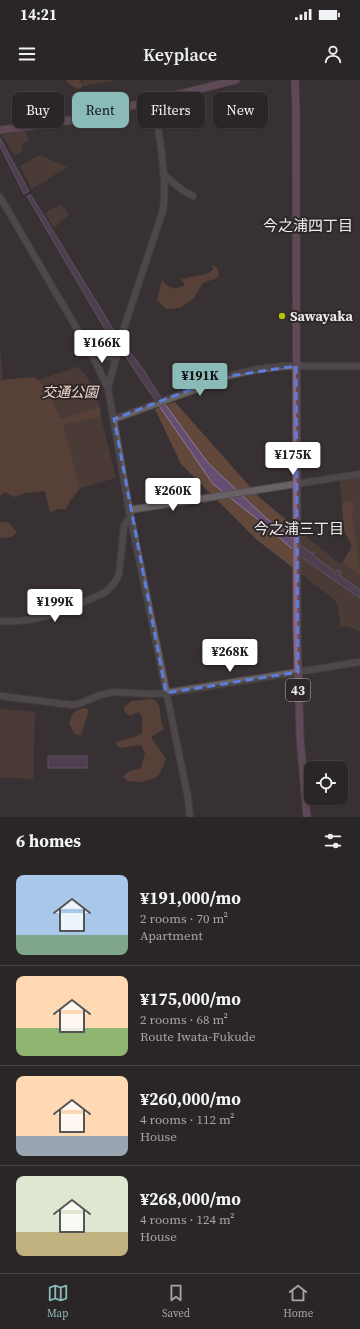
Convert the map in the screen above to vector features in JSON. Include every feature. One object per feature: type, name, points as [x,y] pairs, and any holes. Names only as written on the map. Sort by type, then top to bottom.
[{"type":"main road","points":[[184,92],[236,80]]},
{"type":"main road","name":"43","points":[[295,80],[298,672],[300,738],[306,817]]},
{"type":"main road","points":[[0,130],[78,119],[137,103]]},
{"type":"street","points":[[108,388],[118,348],[163,210],[165,197],[157,128]]},
{"type":"street","points":[[163,174],[182,190],[192,196]]},
{"type":"street","points":[[0,197],[91,353],[108,388],[119,458],[188,798],[190,817]]},
{"type":"street","points":[[91,353],[116,358]]},
{"type":"street","points":[[114,419],[230,376],[258,369],[285,366],[360,366]]},
{"type":"street","points":[[129,510],[214,498],[360,474]]},
{"type":"street","points":[[0,621],[20,621],[49,616],[98,596],[111,588],[116,582],[119,574],[124,526],[127,521],[131,519]]},
{"type":"street","points":[[0,696],[72,705],[82,703],[100,695],[114,692],[144,694],[166,693],[360,662]]},
{"type":"highlighted area","points":[[296,366],[298,672],[166,693],[114,419],[223,377]]},
{"type":"green space","points":[[82,80],[112,80],[112,81],[83,86]]},
{"type":"green space","points":[[24,131],[29,140],[21,144],[23,151],[14,155],[2,135]]},
{"type":"green space","points":[[40,155],[67,167],[32,189],[20,166]]},
{"type":"green space","points":[[61,204],[69,215],[54,228],[45,213]]},
{"type":"green space","points":[[0,348],[3,379],[0,380]]},
{"type":"green space","name":"交通公園","points":[[79,367],[91,383],[100,407],[59,418],[38,380]]},
{"type":"green space","points":[[175,402],[260,498],[341,565],[352,546],[344,530],[340,481],[360,477],[360,631],[348,626],[340,628],[339,614],[335,600],[257,540],[181,464],[155,409]]},
{"type":"green space","points":[[101,417],[116,478],[80,488],[63,425]]},
{"type":"green space","points":[[0,709],[35,712],[33,779],[0,777]]},
{"type":"shaded area","points":[[66,80],[80,80],[83,86],[78,89]]},
{"type":"shaded area","points":[[0,138],[29,191],[24,194],[0,146]]},
{"type":"shaded area","points":[[31,195],[118,337],[116,343],[113,343],[27,196]]},
{"type":"shaded area","points":[[212,265],[217,268],[219,274],[217,278],[203,283],[194,298],[180,308],[166,309],[157,300],[162,280],[167,286],[176,289],[185,285],[181,279],[207,274],[213,270]]},
{"type":"shaded area","points":[[126,347],[208,463],[266,518],[311,553],[315,553],[313,555],[335,572],[338,570],[341,572],[339,575],[360,590],[360,598],[305,560],[266,526],[213,484],[124,354]]},
{"type":"shaded area","points":[[34,377],[43,385],[60,418],[100,407],[101,417],[63,425],[80,488],[66,509],[58,509],[50,513],[45,491],[25,493],[14,497],[5,492],[0,495],[0,380]]},
{"type":"shaded area","points":[[346,501],[351,501],[354,503],[352,517],[360,575],[343,562],[352,546],[344,530],[342,507]]},
{"type":"shaded area","points":[[0,522],[8,522],[17,532],[11,537],[0,538]]},
{"type":"shaded area","points":[[153,699],[159,705],[161,722],[164,729],[151,737],[166,759],[159,775],[152,779],[140,782],[128,781],[123,777],[128,772],[141,768],[145,753],[141,745],[121,748],[117,746],[116,742],[142,733],[142,717],[139,712],[130,716],[124,711],[125,706],[132,701]]},
{"type":"shaded area","points":[[85,708],[89,710],[81,735],[75,734],[69,723],[74,712]]},
{"type":"shaded area","points":[[48,756],[87,756],[87,768],[48,768]]},
{"type":"waterway","points":[[121,345],[126,352]]},
{"type":"place","name":"Sawayaka","points":[[282,316]]},
{"type":"district","name":"今之浦四丁目","points":[[308,226]]},
{"type":"district","name":"今之浦三丁目","points":[[299,529]]}]
